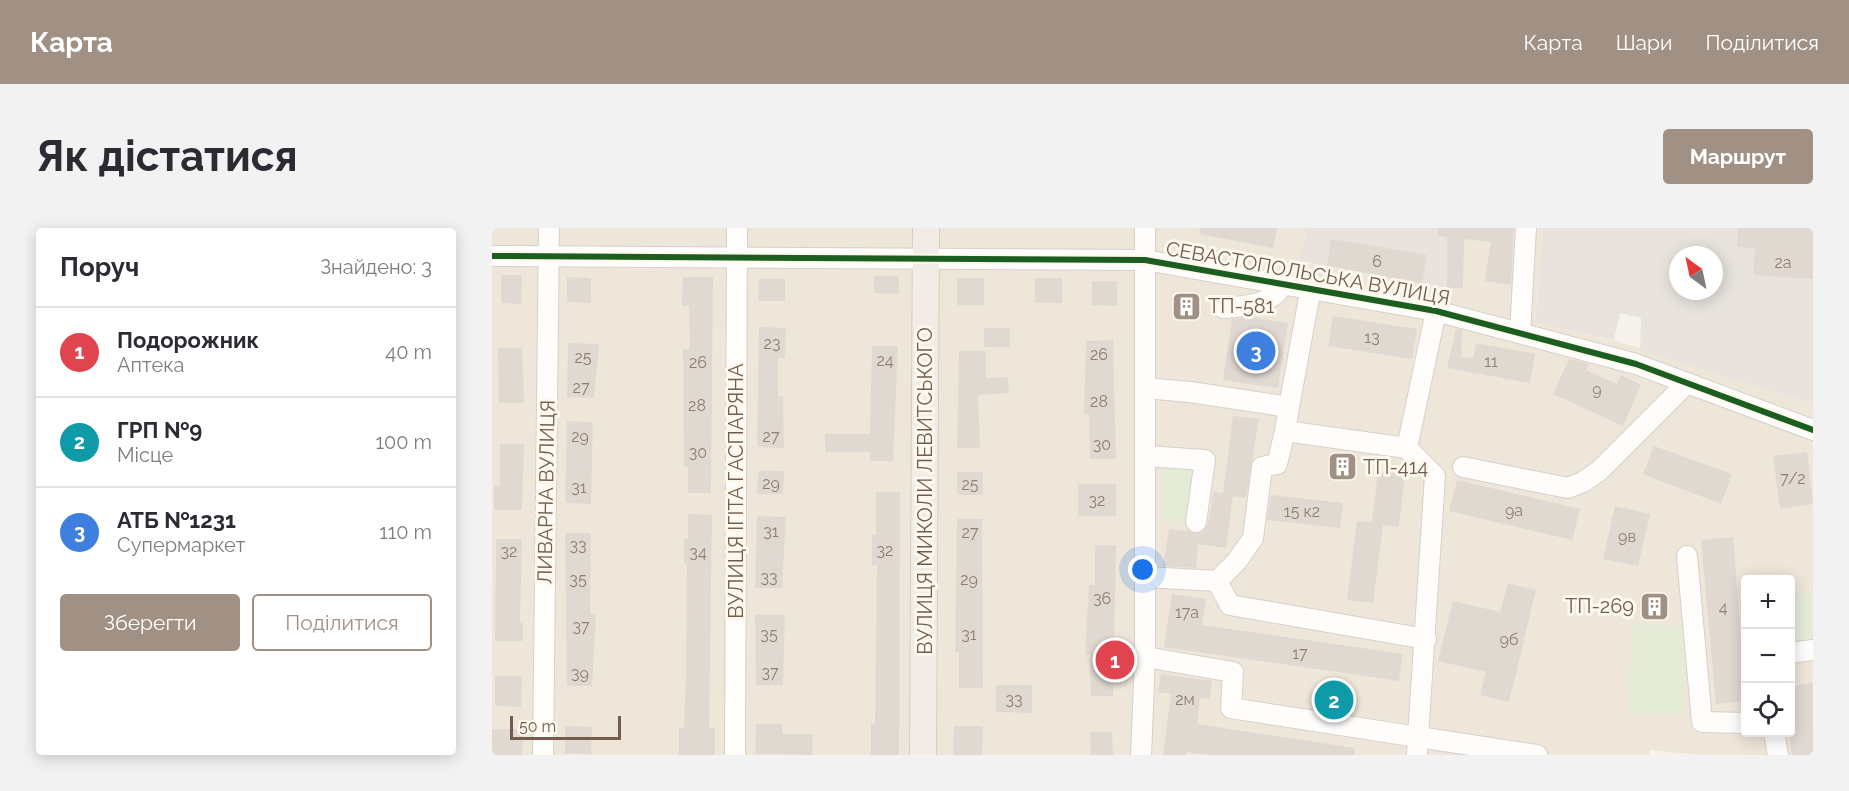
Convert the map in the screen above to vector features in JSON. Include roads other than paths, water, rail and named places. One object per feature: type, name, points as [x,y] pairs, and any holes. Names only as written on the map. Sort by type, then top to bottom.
[{"type":"main road","name":"ВУЛИЦЯ МИКОЛИ ЛЕВИТСЬКОГО","points":[[924,755],[926,228]]},
{"type":"street","name":"ЛИВАРНА ВУЛИЦЯ","points":[[543,755],[549,228]]},
{"type":"street","name":"ВУЛИЦЯ ІГІТА ГАСПАРЯНА","points":[[735,755],[737,228]]},
{"type":"street","points":[[1141,755],[1146,577],[1145,228]]},
{"type":"street","points":[[1520,333],[1526,228]]},
{"type":"street","name":"СЕВАСТОПОЛЬСЬКА ВУЛИЦЯ","points":[[492,256],[1145,260],[1311,287],[1436,311],[1636,364],[1813,430]]},
{"type":"street","points":[[1224,308],[1254,305],[1277,295],[1284,283]]},
{"type":"street","points":[[1146,577],[1217,581],[1237,561],[1253,538],[1262,467],[1277,464],[1311,287]]},
{"type":"street","points":[[1407,448],[1436,311]]},
{"type":"street","points":[[1463,467],[1568,488],[1583,482],[1599,471],[1687,383]]},
{"type":"street","points":[[1145,388],[1191,386],[1289,407]]},
{"type":"street","points":[[1285,431],[1407,448],[1435,476],[1418,746]]},
{"type":"street","points":[[1145,456],[1205,460],[1196,522]]},
{"type":"street","points":[[1687,556],[1702,722],[1741,723]]},
{"type":"street","points":[[1217,581],[1230,605],[1426,639]]},
{"type":"street","points":[[1795,652],[1813,650]]},
{"type":"street","points":[[1145,657],[1233,672],[1231,708],[1418,746],[1537,755]]},
{"type":"street","points":[[1775,737],[1778,755]]},
{"type":"place","name":"ТП-581","points":[[1187,306]]},
{"type":"place","name":"АТБ №1231","points":[[1256,351]]},
{"type":"place","name":"ТП-414","points":[[1342,467]]},
{"type":"place","name":"ТП-269","points":[[1655,606]]},
{"type":"place","name":"Подорожник","points":[[1115,660]]},
{"type":"place","name":"ГРП №9","points":[[1334,700]]}]
